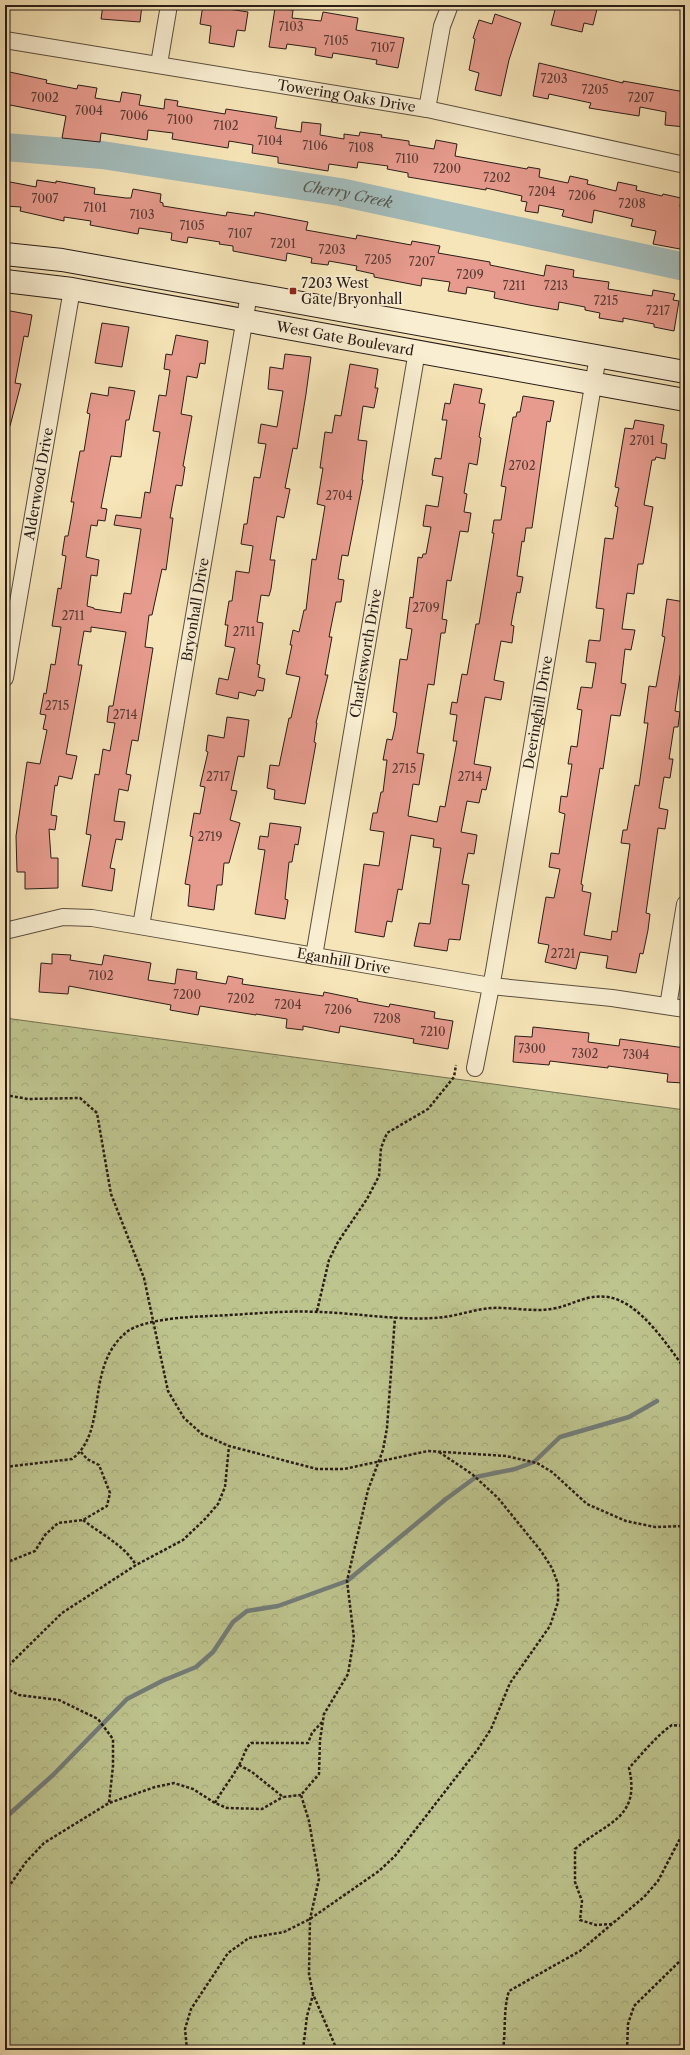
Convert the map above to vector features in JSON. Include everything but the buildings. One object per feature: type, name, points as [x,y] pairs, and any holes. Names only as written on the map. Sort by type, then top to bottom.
[{"type":"main road","name":"West Gate Boulevard","points":[[5,254],[62,260],[685,372]]},
{"type":"main road","name":"West Gate Boulevard","points":[[5,281],[72,289],[685,400]]},
{"type":"street","points":[[159,64],[169,5]]},
{"type":"street","points":[[427,109],[442,26],[450,5]]},
{"type":"street","name":"Towering Oaks Drive","points":[[5,40],[427,109],[685,165]]},
{"type":"street","name":"Alderwood Drive","points":[[5,678],[72,289]]},
{"type":"street","name":"Bryonhall Drive","points":[[141,926],[249,294]]},
{"type":"street","name":"Charlesworth Drive","points":[[314,956],[417,351]]},
{"type":"street","name":"Deeringhill Drive","points":[[475,1068],[491,986],[598,356]]},
{"type":"street","points":[[668,1006],[685,904]]},
{"type":"street","name":"Eganhill Drive","points":[[5,931],[47,920],[77,916],[491,986],[612,998],[685,1009]]},
{"type":"path","points":[[317,1312],[329,1260],[338,1242],[367,1199],[379,1176],[381,1148],[387,1133],[428,1109],[454,1077],[456,1065]]},
{"type":"path","points":[[5,1096],[28,1099],[80,1098],[97,1113],[111,1194],[144,1278],[168,1391],[184,1418],[202,1434],[229,1446],[317,1469],[344,1468],[428,1451],[506,1456],[537,1463],[552,1472],[587,1504],[626,1521],[655,1527],[685,1526]]},
{"type":"path","points":[[5,1467],[72,1459],[81,1452],[89,1437],[102,1368],[108,1353],[129,1331],[153,1322],[179,1318],[317,1312],[395,1317],[443,1317],[490,1308],[551,1309],[583,1298],[609,1297],[636,1310],[655,1328],[685,1369]]},
{"type":"path","points":[[5,1892],[26,1862],[44,1843],[109,1803],[155,1787],[174,1783],[193,1789],[215,1803],[228,1808],[262,1809],[283,1797],[301,1795],[319,1774],[320,1740],[324,1714],[348,1674],[354,1638],[347,1580],[368,1490],[383,1450],[387,1428],[395,1317]]},
{"type":"path","points":[[5,1669],[62,1613],[136,1565],[183,1540],[205,1519],[218,1504],[225,1487],[229,1446]]},
{"type":"path","points":[[5,1563],[35,1552],[45,1535],[58,1524],[83,1520],[107,1506],[110,1493],[99,1465],[87,1459],[81,1452]]},
{"type":"path","points":[[187,2050],[185,2029],[191,2009],[228,1953],[249,1938],[284,1932],[310,1919],[379,1871],[396,1856],[487,1736],[510,1683],[550,1626],[558,1602],[558,1584],[552,1568],[541,1551],[498,1498],[472,1474],[438,1452]]},
{"type":"path","points":[[83,1520],[114,1540],[130,1556],[136,1565]]},
{"type":"path","points":[[5,1688],[19,1695],[59,1700],[98,1719],[113,1739],[114,1766],[109,1803]]},
{"type":"path","points":[[215,1803],[239,1766],[245,1749],[251,1743],[308,1743],[312,1733],[323,1722]]},
{"type":"path","points":[[612,1924],[596,1924],[580,1920],[582,1901],[575,1882],[575,1849],[620,1816],[632,1798],[633,1783],[629,1768],[664,1730],[672,1725],[685,1726]]},
{"type":"path","points":[[239,1766],[252,1772],[283,1797]]},
{"type":"path","points":[[301,1795],[309,1821],[319,1880],[310,1919],[309,1974],[313,1994],[338,2050]]},
{"type":"path","points":[[503,2050],[506,2031],[504,2005],[509,1990],[580,1951],[644,1897],[658,1881],[685,1829]]},
{"type":"path","points":[[627,2050],[628,2024],[634,2006],[685,1956]]},
{"type":"path","points":[[303,2050],[307,2016],[313,1994]]},
{"type":"green space","points":[[5,1018],[685,1110],[685,2050],[5,2050]]},
{"type":"waterway","name":"Cherry Creek","points":[[5,147],[102,155],[340,192],[685,267]]},
{"type":"waterway","points":[[5,1818],[53,1775],[127,1699],[162,1681],[196,1667],[213,1652],[233,1622],[247,1611],[278,1606],[347,1581],[446,1499],[476,1477],[515,1469],[534,1462],[560,1437],[629,1417],[657,1401]]},
{"type":"place","name":"7203 West Gate/Bryonhall","points":[[293,291]]}]
